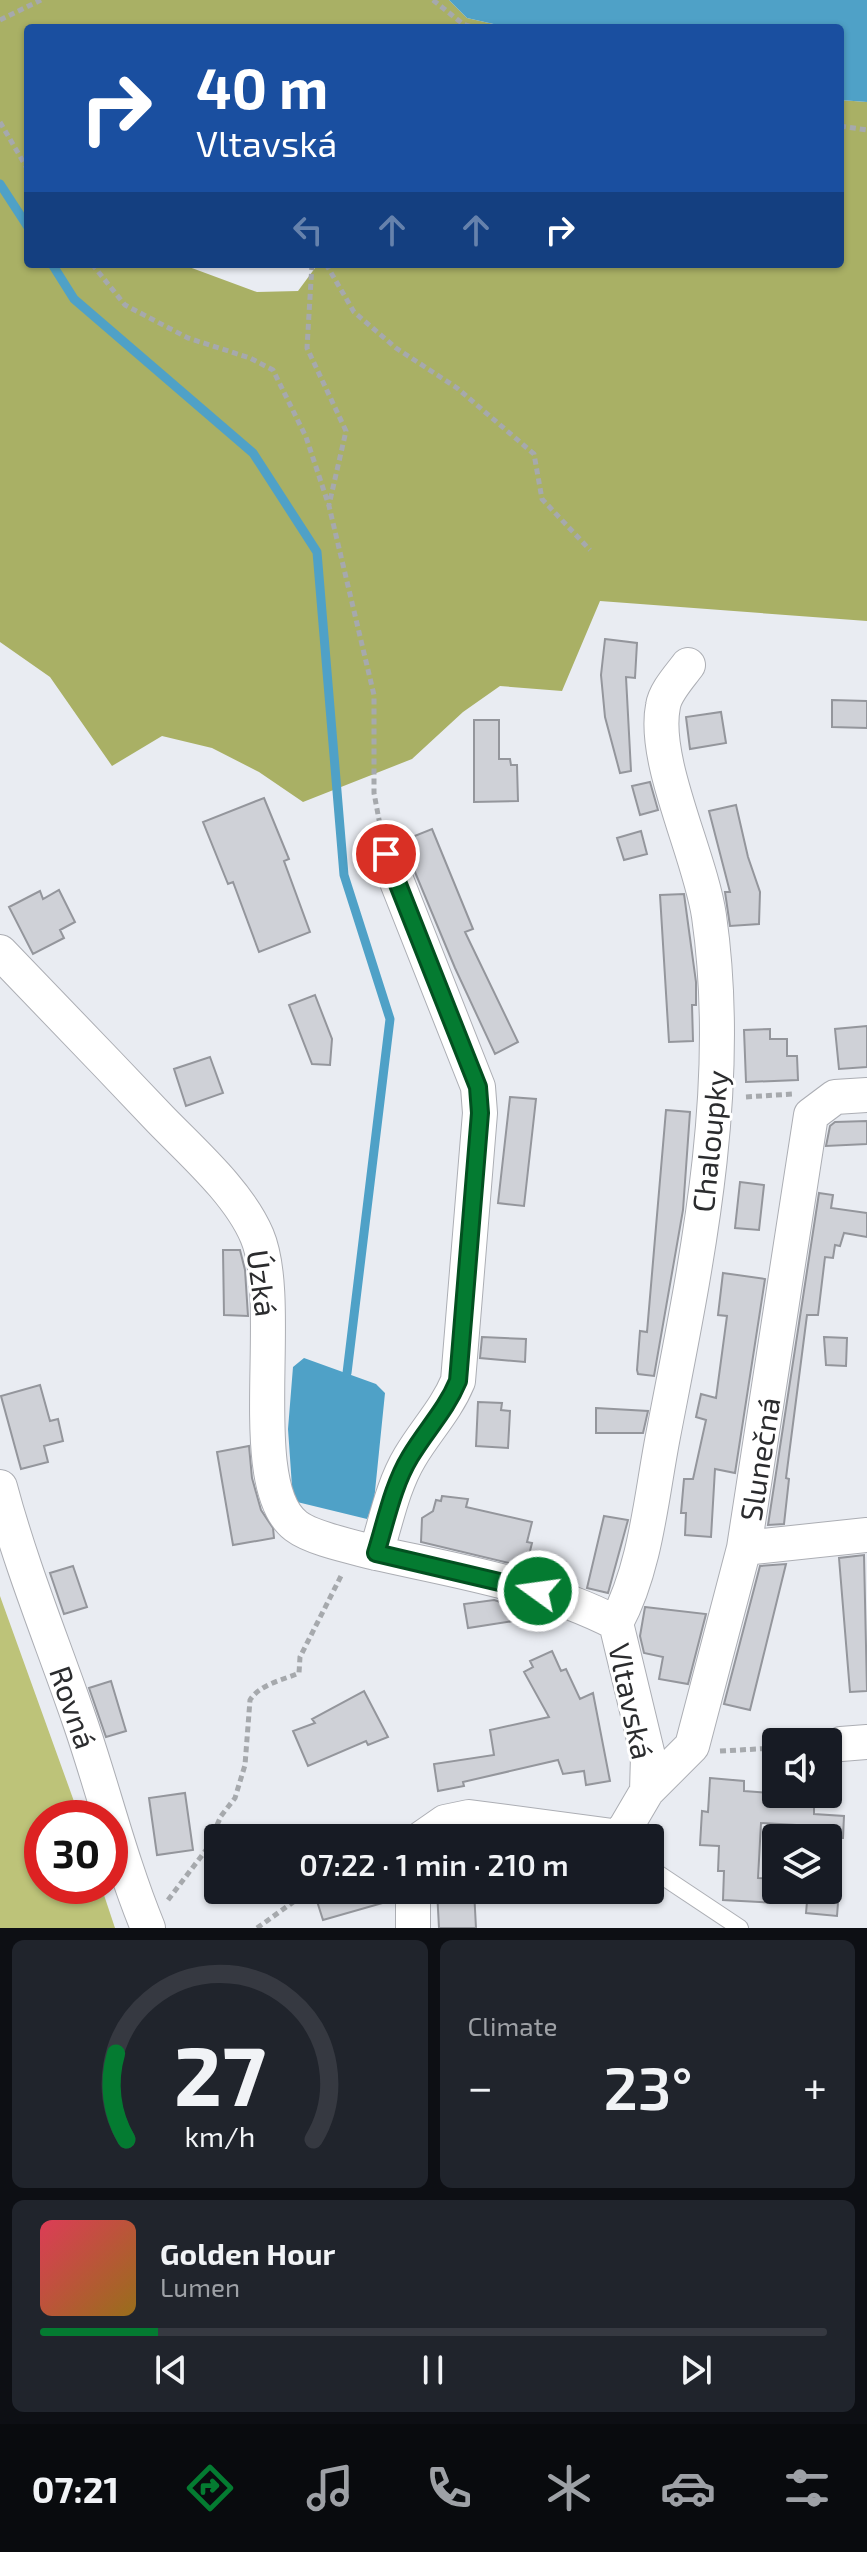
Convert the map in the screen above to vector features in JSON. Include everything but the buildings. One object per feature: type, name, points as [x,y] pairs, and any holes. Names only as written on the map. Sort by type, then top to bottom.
[{"type":"street","name":"Chaloupky","points":[[616,1623],[638,1566],[692,1286],[716,1108],[718,977],[706,892],[660,742],[663,702],[688,665]]},
{"type":"street","points":[[366,1550],[410,1457],[448,1404],[458,1381],[480,1113],[472,1067],[386,854]]},
{"type":"street","name":"Úzká","points":[[0,952],[225,1187],[257,1235],[267,1281],[270,1315],[267,1397],[269,1451],[275,1493],[283,1513],[297,1527],[366,1550]]},
{"type":"street","name":"Slunečná","points":[[692,1746],[744,1548],[782,1315],[806,1131],[811,1115],[840,1100]]},
{"type":"street","name":"Rovná","points":[[0,1487],[27,1576],[80,1721],[135,1897],[148,1927]]},
{"type":"street","points":[[744,1548],[867,1535]]},
{"type":"street","name":"Vltavská","points":[[366,1550],[538,1591],[581,1605],[616,1623],[648,1756],[647,1791],[628,1824]]},
{"type":"street","points":[[647,1791],[692,1746]]},
{"type":"street","name":"Vltavská","points":[[442,1824],[469,1817],[531,1824]]},
{"type":"street","points":[[413,1904],[413,1928]]},
{"type":"lane","points":[[664,1877],[740,1928]]},
{"type":"path","points":[[0,20],[41,0]]},
{"type":"path","points":[[433,0],[463,24]]},
{"type":"path","points":[[0,122],[24,163]]},
{"type":"path","points":[[844,127],[867,130]]},
{"type":"path","points":[[95,268],[125,305],[188,338],[250,358],[273,370],[306,437],[329,506],[374,695],[374,793],[386,854]]},
{"type":"path","points":[[312,268],[307,348],[346,431],[329,506]]},
{"type":"path","points":[[328,268],[354,312],[396,348],[457,388],[534,454],[542,499],[590,550]]},
{"type":"path","points":[[716,1108],[733,1111],[743,1097],[816,1092],[840,1100]]},
{"type":"path","points":[[148,1927],[206,1850],[221,1816],[235,1798],[245,1765],[253,1694],[299,1673],[300,1657],[366,1550]]},
{"type":"path","points":[[692,1746],[711,1751],[762,1749]]},
{"type":"path","points":[[257,1928],[290,1904]]},
{"type":"green space","points":[[0,0],[449,0],[467,18],[493,24],[24,24],[24,268],[192,268],[257,292],[298,291],[315,268],[844,268],[844,100],[867,102],[867,621],[600,601],[562,691],[500,686],[463,712],[412,759],[303,802],[259,772],[212,748],[162,736],[112,766],[50,677],[0,642]]},
{"type":"green space","points":[[0,1596],[74,1800],[24,1800],[24,1904],[107,1904],[115,1928],[0,1928]]},
{"type":"water","points":[[449,0],[867,0],[867,102],[844,100],[844,24],[493,24],[467,18]]},
{"type":"water","points":[[304,1358],[376,1384],[385,1393],[374,1501],[367,1519],[293,1501],[288,1429],[293,1367]]},
{"type":"waterway","points":[[0,184],[24,221]]},
{"type":"waterway","points":[[55,268],[74,299],[253,453],[317,552],[344,875],[390,1019],[347,1373]]},
{"type":"route","points":[[386,854],[472,1067],[478,1087],[480,1113],[458,1381],[448,1404],[410,1457],[396,1487],[376,1553],[538,1591]]}]
